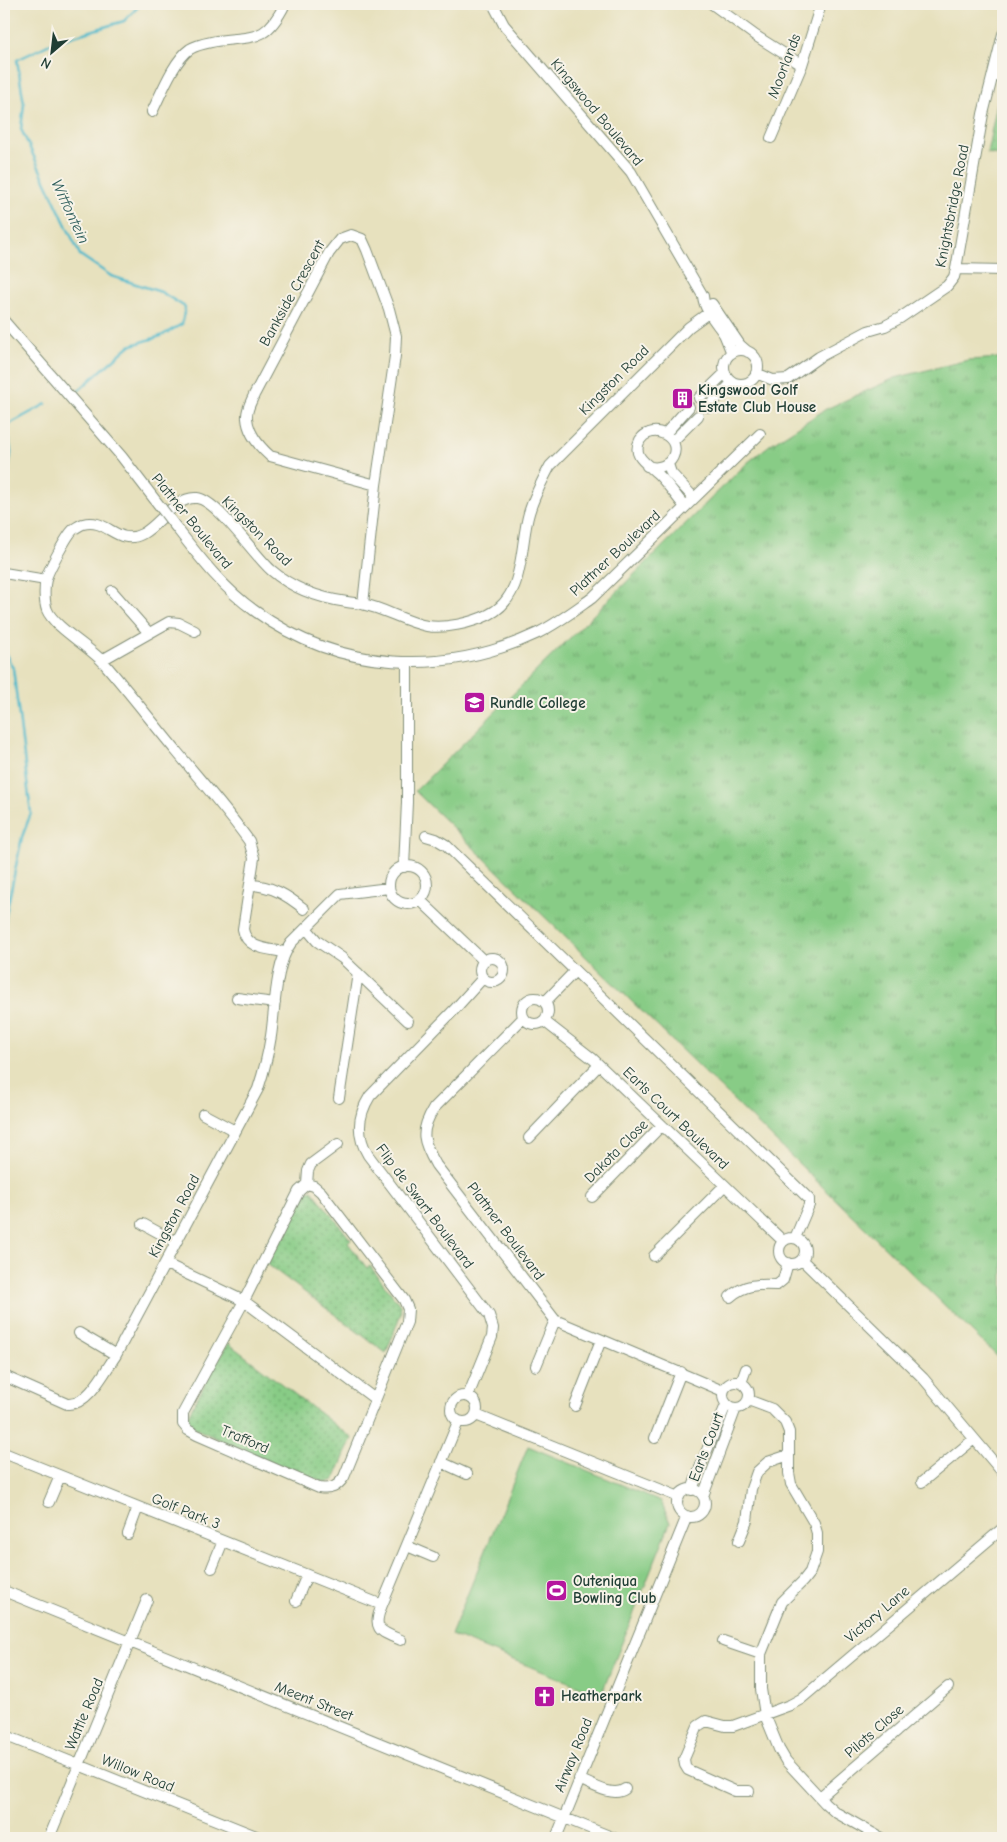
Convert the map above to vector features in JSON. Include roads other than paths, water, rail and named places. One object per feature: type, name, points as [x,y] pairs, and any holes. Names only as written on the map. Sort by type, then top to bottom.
[{"type":"street","points":[[152,112],[181,57],[191,48],[202,43],[258,36],[269,30],[285,4]]},
{"type":"street","name":"Kingswood Boulevard","points":[[493,4],[504,25],[631,172],[703,296],[703,301],[749,353]]},
{"type":"street","name":"Moorlands","points":[[771,138],[802,65],[821,4]]},
{"type":"street","points":[[719,6],[802,65]]},
{"type":"street","name":"Knightsbridge Road","points":[[756,373],[773,380],[788,379],[819,357],[868,331],[885,326],[900,318],[947,286],[954,277],[983,114],[1003,34]]},
{"type":"street","name":"Bankside Crescent","points":[[363,604],[376,485],[395,356],[396,336],[389,309],[368,250],[362,240],[351,234],[340,239],[329,253],[254,395],[248,409],[247,418],[251,431],[262,449],[270,456],[376,485]]},
{"type":"street","points":[[956,269],[1003,270]]},
{"type":"street","name":"Kingswood Boulevard","points":[[712,311],[732,353]]},
{"type":"street","name":"Kingston Road","points":[[4,1376],[67,1404],[73,1404],[80,1402],[87,1396],[116,1355],[258,1089],[267,1062],[274,1003],[284,952],[254,945],[248,942],[244,936],[243,929],[254,858],[249,841],[102,660],[53,619],[50,614],[45,601],[46,580],[67,537],[74,529],[85,524],[98,523],[121,537],[130,538],[140,535],[154,526],[183,501],[196,498],[202,499],[219,512],[269,568],[290,585],[312,595],[363,604],[427,626],[450,626],[487,616],[497,610],[508,597],[519,572],[528,514],[539,486],[550,466],[680,335],[712,311]]},
{"type":"street","name":"Plattner Boulevard","points":[[4,321],[122,457],[201,560],[223,584],[253,610],[273,623],[309,642],[360,658],[407,662],[448,660],[485,653],[518,642],[559,621],[592,598],[760,434]]},
{"type":"street","points":[[743,351],[749,353],[756,361],[758,367],[756,373],[750,382],[744,384],[733,382],[725,373],[725,362],[732,353],[743,351]]},
{"type":"street","points":[[699,398],[725,373]]},
{"type":"street","points":[[708,407],[733,382]]},
{"type":"street","points":[[710,387],[719,396]]},
{"type":"street","points":[[647,466],[659,468],[668,464],[672,459],[674,453],[669,437],[680,416],[689,407]]},
{"type":"street","points":[[680,416],[688,425]]},
{"type":"street","points":[[669,437],[698,416]]},
{"type":"street","points":[[669,437],[658,432],[650,432],[642,437],[638,444],[638,452],[640,460],[657,473],[685,507]]},
{"type":"street","points":[[668,464],[671,473],[694,498]]},
{"type":"street","points":[[4,573],[46,580]]},
{"type":"street","points":[[112,591],[149,633]]},
{"type":"street","points":[[102,660],[169,622],[179,623],[195,631]]},
{"type":"street","points":[[404,867],[407,802],[407,662]]},
{"type":"street","points":[[426,836],[446,845],[809,1199],[809,1205],[795,1238]]},
{"type":"street","points":[[404,867],[416,869],[425,877],[426,889],[420,900],[416,903],[404,904],[394,898],[389,888],[391,877],[404,867]]},
{"type":"street","points":[[250,884],[274,889],[304,909]]},
{"type":"street","points":[[284,952],[340,894],[389,888]]},
{"type":"street","points":[[420,900],[484,961]]},
{"type":"street","points":[[306,928],[317,941],[342,958],[408,1021]]},
{"type":"street","points":[[491,958],[499,960],[504,971],[501,978],[494,982],[483,978],[480,971],[484,961],[491,958]]},
{"type":"street","points":[[545,1002],[575,971]]},
{"type":"street","points":[[339,1098],[358,974]]},
{"type":"street","name":"Flip de Swart Boulevard","points":[[468,1396],[492,1337],[492,1323],[489,1315],[368,1155],[361,1138],[360,1119],[364,1106],[370,1096],[483,978]]},
{"type":"street","points":[[237,998],[274,1003]]},
{"type":"street","points":[[529,998],[540,998],[545,1002],[548,1011],[544,1021],[530,1024],[523,1018],[521,1007],[529,998]]},
{"type":"street","name":"Plattner Boulevard","points":[[523,1018],[434,1108],[425,1122],[424,1141],[436,1165],[555,1320],[723,1391]]},
{"type":"street","name":"Earls Court Boulevard","points":[[544,1021],[599,1065],[783,1241]]},
{"type":"street","points":[[529,1138],[599,1065]]},
{"type":"street","points":[[203,1114],[235,1131]]},
{"type":"street","name":"Dakota Close","points":[[592,1197],[662,1125]]},
{"type":"street","points":[[307,1184],[308,1171],[311,1164],[338,1144]]},
{"type":"street","name":"Trafford","points":[[307,1184],[314,1186],[321,1192],[404,1300],[408,1309],[407,1322],[344,1477],[333,1488],[319,1488],[188,1430],[183,1424],[183,1413],[244,1301],[299,1191],[307,1184]]},
{"type":"street","points":[[654,1256],[724,1186]]},
{"type":"street","points":[[143,1224],[176,1242]]},
{"type":"street","points":[[795,1238],[804,1245],[805,1252],[802,1260],[788,1263],[781,1258],[779,1249],[783,1241],[795,1238]]},
{"type":"street","points":[[802,1260],[923,1378],[1003,1473]]},
{"type":"street","points":[[730,1297],[736,1292],[753,1285],[777,1285],[783,1280],[788,1263]]},
{"type":"street","points":[[166,1264],[244,1301],[375,1399]]},
{"type":"street","points":[[536,1366],[555,1320]]},
{"type":"street","points":[[79,1332],[116,1355]]},
{"type":"street","points":[[575,1406],[601,1340]]},
{"type":"street","points":[[741,1383],[746,1369]]},
{"type":"street","points":[[655,1438],[681,1372]]},
{"type":"street","points":[[730,1383],[741,1383],[748,1391],[748,1400],[743,1406],[736,1408],[726,1405],[723,1399],[723,1391],[730,1383]]},
{"type":"street","points":[[468,1396],[476,1405],[476,1415],[468,1422],[458,1422],[452,1414],[451,1406],[457,1398],[468,1396]]},
{"type":"street","points":[[748,1400],[772,1409],[785,1422],[789,1432],[789,1473],[791,1484],[814,1523],[817,1533],[817,1552],[810,1572],[782,1602],[761,1654],[761,1689],[765,1715],[786,1761],[835,1812],[881,1838]]},
{"type":"street","name":"Earls Court","points":[[692,1490],[726,1405]]},
{"type":"street","name":"Earls Court","points":[[703,1496],[736,1408]]},
{"type":"street","points":[[476,1415],[679,1496]]},
{"type":"street","points":[[401,1640],[382,1633],[378,1627],[378,1617],[458,1422]]},
{"type":"street","points":[[922,1482],[974,1440]]},
{"type":"street","name":"Golf Park 3","points":[[4,1452],[382,1605]]},
{"type":"street","points":[[739,1541],[747,1521],[751,1489],[757,1472],[768,1462],[789,1455]]},
{"type":"street","points":[[440,1462],[467,1474]]},
{"type":"street","points":[[49,1502],[60,1476]]},
{"type":"street","points":[[685,1491],[699,1492],[703,1496],[704,1509],[700,1514],[693,1517],[687,1516],[679,1510],[679,1496],[685,1491]]},
{"type":"street","name":"Golf Park 3","points":[[128,1534],[138,1507]]},
{"type":"street","name":"Airway Road","points":[[556,1838],[687,1516]]},
{"type":"street","name":"Victory Lane","points":[[749,1791],[735,1791],[693,1774],[688,1770],[684,1759],[698,1726],[702,1723],[712,1722],[733,1726],[765,1715],[801,1699],[1003,1528]]},
{"type":"street","name":"Golf Park 3","points":[[212,1568],[223,1541]]},
{"type":"street","points":[[407,1546],[433,1557]]},
{"type":"street","points":[[296,1602],[307,1575]]},
{"type":"street","name":"Meent Street","points":[[4,1591],[614,1838]]},
{"type":"street","name":"Wattle Road","points":[[49,1838],[147,1600]]},
{"type":"street","points":[[723,1641],[761,1654]]},
{"type":"street","name":"Pilots Close","points":[[820,1797],[948,1687]]},
{"type":"street","name":"Willow Road","points":[[4,1735],[261,1838]]},
{"type":"street","points":[[579,1779],[610,1791],[619,1792],[625,1789]]},
{"type":"waterway","name":"Witfontein","points":[[79,390],[129,346],[161,336],[182,324],[185,307],[161,292],[111,276],[80,255],[21,129],[24,104],[17,60],[54,42],[124,21],[141,4]]},
{"type":"waterway","name":"Witfontein","points":[[4,427],[46,404]]},
{"type":"waterway","points":[[4,499],[11,453],[7,425]]},
{"type":"waterway","points":[[4,651],[13,668],[31,813],[22,837],[6,914],[4,935]]},
{"type":"place","name":"Kingswood Golf Estate Club House","points":[[682,399]]},
{"type":"place","name":"Rundle College","points":[[474,703]]},
{"type":"place","name":"Outeniqua Bowling Club","points":[[557,1590]]},
{"type":"place","name":"Heatherpark","points":[[545,1696]]}]
